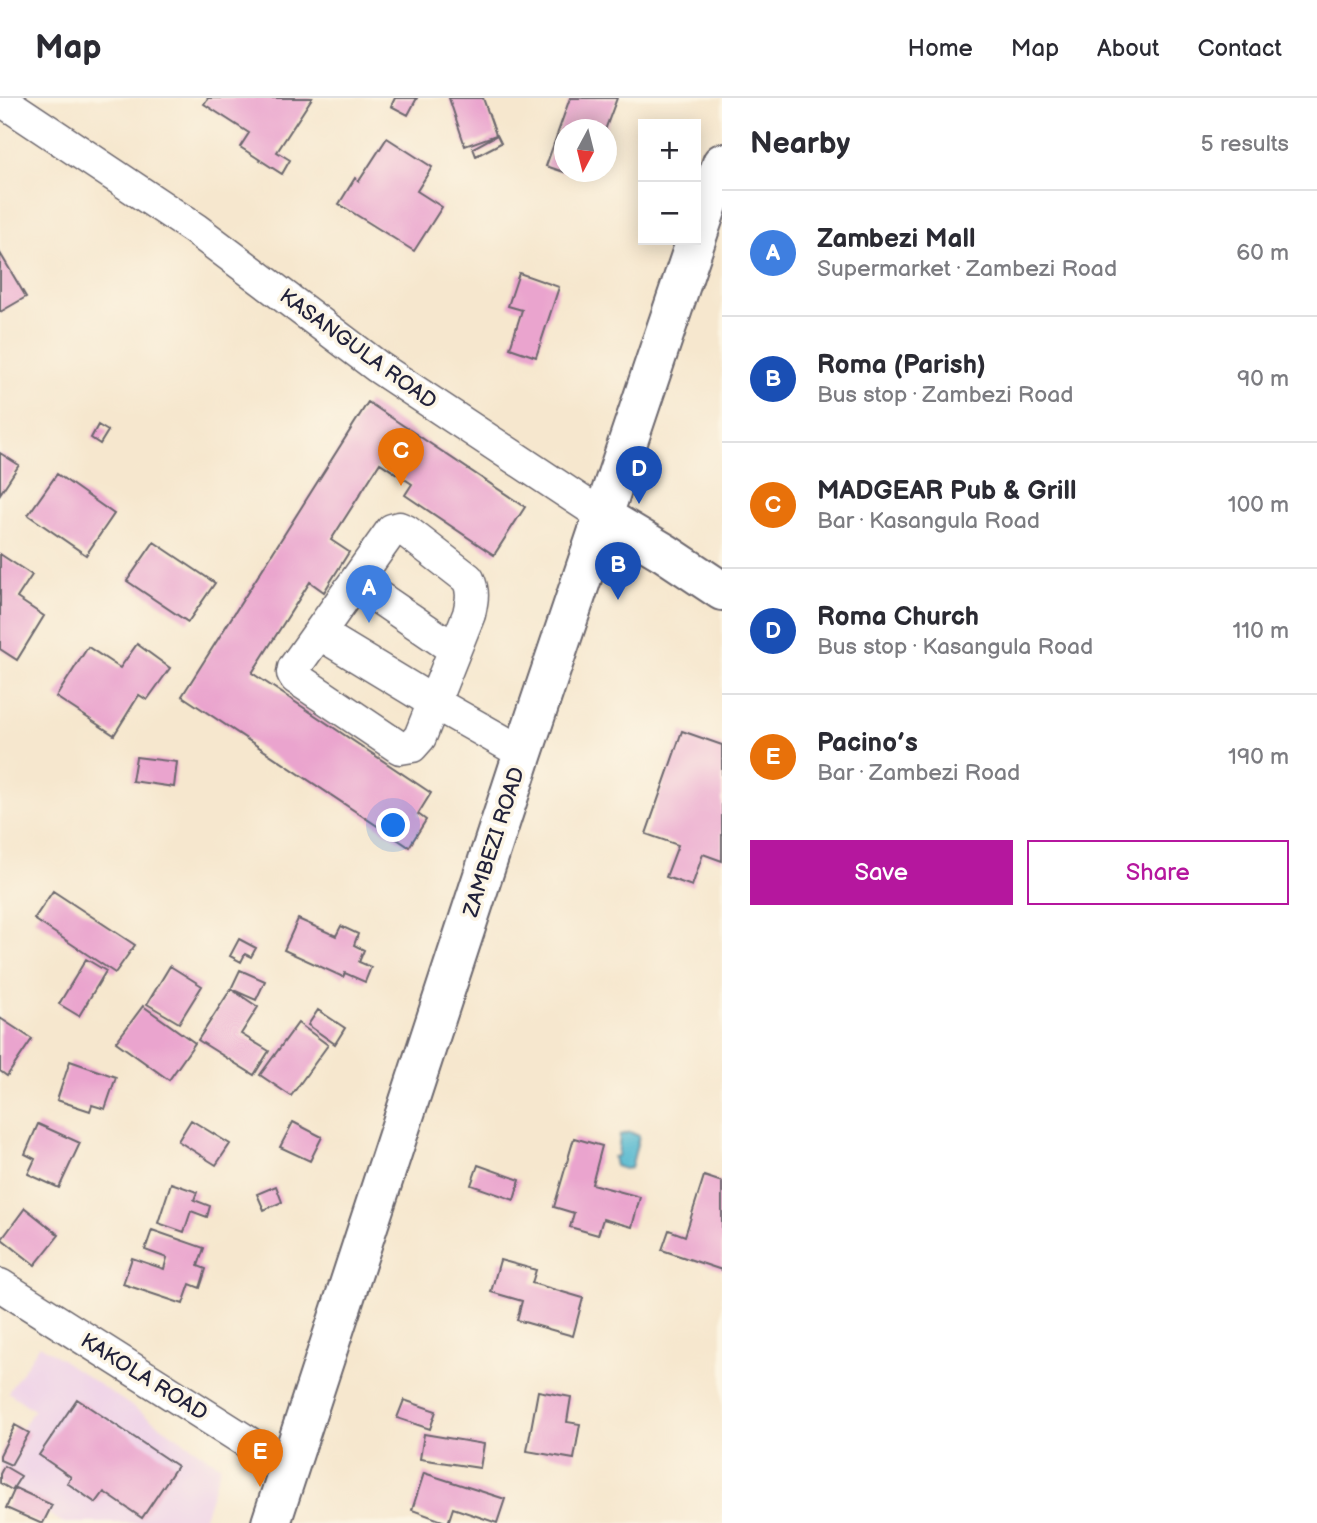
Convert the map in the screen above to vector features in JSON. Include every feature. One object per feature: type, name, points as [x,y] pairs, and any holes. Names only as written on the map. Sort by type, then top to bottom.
[{"type":"main road","name":"ZAMBEZI ROAD","points":[[271,1523],[523,753],[722,163]]},
{"type":"main road","name":"KASANGULA ROAD","points":[[603,516],[722,591]]},
{"type":"street","name":"KASANGULA ROAD","points":[[0,99],[195,229],[378,366],[603,516]]},
{"type":"street","points":[[399,528],[406,531],[468,579],[472,587],[469,614],[419,737],[412,746],[400,748],[296,678],[294,668],[319,633],[392,530],[399,528]]},
{"type":"street","points":[[355,582],[454,649]]},
{"type":"street","points":[[319,633],[523,753]]},
{"type":"street","name":"KAKOLA ROAD","points":[[0,1285],[290,1469]]},
{"type":"shaded area","points":[[40,1345],[221,1466],[202,1523],[63,1523],[0,1484],[0,1461],[34,1410],[8,1392]]},
{"type":"water","points":[[630,1132],[639,1136],[631,1168],[624,1169],[615,1166],[613,1157],[618,1156],[620,1135]]},
{"type":"building","points":[[208,98],[312,98],[277,152],[290,160],[282,174],[240,147],[249,133],[204,104]]},
{"type":"building","points":[[395,98],[417,98],[408,115],[391,106]]},
{"type":"building","points":[[449,98],[483,98],[496,135],[465,146]]},
{"type":"building","points":[[570,98],[617,98],[609,119],[563,119]]},
{"type":"building","points":[[497,135],[501,143],[476,156],[473,148]]},
{"type":"building","points":[[387,138],[432,167],[417,191],[442,207],[414,251],[339,204],[355,178],[359,181]]},
{"type":"building","points":[[554,143],[554,169],[546,166]]},
{"type":"building","points":[[0,253],[26,297],[0,312]]},
{"type":"building","points":[[519,273],[559,287],[536,357],[510,348],[522,310],[508,306]]},
{"type":"building","points":[[368,402],[525,507],[494,555],[405,495],[412,484],[380,463],[331,540],[349,552],[324,592],[310,582],[252,673],[431,793],[418,814],[426,820],[409,847],[182,696]]},
{"type":"building","points":[[98,425],[108,431],[100,444],[91,438]]},
{"type":"building","points":[[0,453],[19,465],[0,494]]},
{"type":"building","points":[[57,474],[114,514],[86,555],[28,515]]},
{"type":"building","points":[[154,542],[215,583],[188,622],[127,581]]},
{"type":"building","points":[[0,554],[32,575],[17,598],[44,616],[17,660],[0,649]]},
{"type":"building","points":[[137,644],[170,668],[147,700],[139,695],[114,735],[56,697],[88,647],[120,668]]},
{"type":"building","points":[[682,731],[722,745],[722,861],[703,854],[692,886],[666,877],[678,845],[646,834]]},
{"type":"building","points":[[136,757],[177,762],[174,787],[132,781]]},
{"type":"building","points":[[53,891],[135,945],[115,973],[34,919]]},
{"type":"building","points":[[298,919],[336,936],[341,926],[358,934],[354,945],[364,950],[359,962],[371,967],[365,982],[345,973],[343,977],[284,950]]},
{"type":"building","points":[[239,939],[256,948],[251,957],[245,954],[241,962],[230,956]]},
{"type":"building","points":[[86,959],[106,971],[79,1016],[59,1004]]},
{"type":"building","points":[[170,966],[202,986],[179,1023],[147,1004]]},
{"type":"building","points":[[240,970],[265,981],[256,1000],[231,989]]},
{"type":"building","points":[[231,989],[258,1007],[241,1034],[269,1051],[254,1075],[198,1040]]},
{"type":"building","points":[[143,1006],[195,1043],[169,1080],[116,1042]]},
{"type":"building","points":[[318,1010],[345,1028],[335,1044],[308,1025]]},
{"type":"building","points":[[0,1018],[32,1039],[7,1076],[0,1071]]},
{"type":"building","points":[[298,1023],[328,1045],[291,1096],[260,1075]]},
{"type":"building","points":[[70,1061],[116,1077],[105,1109],[92,1105],[90,1111],[57,1100]]},
{"type":"building","points":[[191,1120],[230,1144],[216,1165],[178,1141]]},
{"type":"building","points":[[293,1122],[322,1137],[310,1161],[280,1147]]},
{"type":"building","points":[[38,1124],[80,1143],[59,1188],[28,1174],[35,1159],[25,1154]]},
{"type":"building","points":[[574,1138],[602,1146],[592,1184],[640,1197],[632,1227],[603,1219],[598,1235],[570,1227],[574,1213],[554,1207]]},
{"type":"building","points":[[478,1165],[520,1180],[514,1200],[471,1185]]},
{"type":"building","points":[[704,1176],[722,1182],[722,1270],[662,1250],[669,1230],[685,1236]]},
{"type":"building","points":[[171,1183],[197,1192],[194,1200],[210,1206],[207,1217],[191,1211],[184,1232],[158,1223]]},
{"type":"building","points":[[276,1186],[282,1202],[264,1210],[257,1194]]},
{"type":"building","points":[[25,1208],[59,1235],[35,1265],[2,1239]]},
{"type":"building","points":[[152,1230],[204,1248],[198,1266],[206,1269],[200,1288],[190,1284],[183,1304],[123,1284],[132,1258],[164,1269],[167,1258],[145,1250]]},
{"type":"building","points":[[500,1260],[536,1270],[532,1283],[583,1298],[573,1336],[517,1320],[522,1301],[491,1292]]},
{"type":"building","points":[[538,1391],[571,1397],[567,1422],[580,1424],[574,1459],[527,1451]]},
{"type":"building","points":[[77,1399],[177,1466],[142,1518],[104,1492],[96,1503],[67,1483],[71,1477],[39,1455]]},
{"type":"building","points":[[404,1400],[436,1411],[430,1429],[397,1418]]},
{"type":"building","points":[[15,1425],[29,1433],[11,1465],[0,1460],[0,1455]]},
{"type":"building","points":[[424,1434],[484,1444],[480,1468],[420,1459]]},
{"type":"building","points":[[4,1466],[21,1476],[12,1490],[0,1483]]},
{"type":"building","points":[[424,1473],[505,1499],[497,1523],[453,1508],[448,1523],[412,1510]]},
{"type":"building","points":[[15,1488],[52,1505],[43,1523],[6,1508]]},
{"type":"place","name":"MADGEAR Pub & Grill","points":[[401,486]]},
{"type":"place","name":"Roma Church","points":[[639,504]]},
{"type":"place","name":"Roma (Parish)","points":[[618,600]]},
{"type":"place","name":"Zambezi Mall","points":[[369,623]]},
{"type":"place","name":"Pacino’s","points":[[260,1487]]}]
